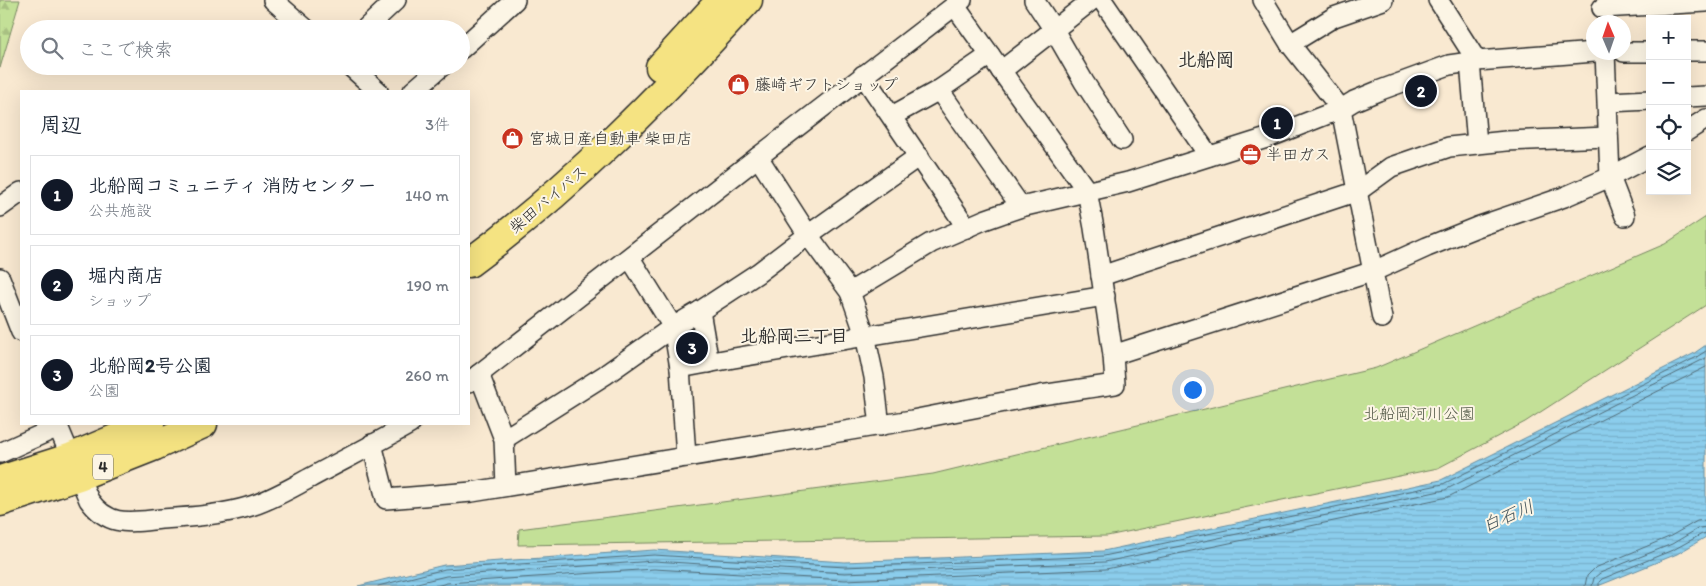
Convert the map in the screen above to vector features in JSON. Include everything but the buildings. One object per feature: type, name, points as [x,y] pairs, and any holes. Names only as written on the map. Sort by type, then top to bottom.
[{"type":"highway","name":"柴田バイパス","points":[[470,240],[519,202],[581,147],[669,58],[721,0]]},
{"type":"highway","name":"柴田バイパス","points":[[470,262],[589,164],[702,51],[748,0]]},
{"type":"highway","name":"4","points":[[0,502],[75,467],[148,425]]},
{"type":"highway","name":"4","points":[[0,480],[75,467],[155,446],[201,425]]},
{"type":"street","points":[[273,0],[296,20]]},
{"type":"street","points":[[470,40],[515,0]]},
{"type":"street","points":[[1034,0],[1122,140]]},
{"type":"street","points":[[1001,71],[1092,0]]},
{"type":"street","points":[[1102,0],[1209,156]]},
{"type":"street","points":[[1263,0],[1290,44],[1342,109],[1382,318]]},
{"type":"street","points":[[1290,44],[1334,17],[1383,0]]},
{"type":"street","points":[[1438,0],[1473,62],[1477,144]]},
{"type":"street","points":[[373,20],[390,2]]},
{"type":"street","points":[[1602,10],[1680,2],[1706,2]]},
{"type":"street","points":[[378,435],[386,499],[472,492],[880,426],[1041,395],[1115,384],[1105,296],[1087,191],[990,55],[959,3],[863,75],[474,378],[504,439],[506,486]]},
{"type":"street","points":[[1691,52],[1706,51]]},
{"type":"street","points":[[1631,52],[1646,52]]},
{"type":"street","points":[[850,292],[932,243],[1021,207],[1128,182],[1270,137],[1342,109],[1362,98],[1448,65],[1586,53]]},
{"type":"street","points":[[892,116],[939,90],[990,55]]},
{"type":"street","points":[[1605,60],[1610,177],[1626,216]]},
{"type":"street","points":[[360,75],[377,90]]},
{"type":"street","points":[[413,90],[431,75]]},
{"type":"street","points":[[863,75],[967,228]]},
{"type":"street","points":[[939,90],[1021,207]]},
{"type":"street","points":[[1691,97],[1706,96]]},
{"type":"street","points":[[1608,102],[1646,100]]},
{"type":"street","points":[[1691,128],[1706,119]]},
{"type":"street","points":[[1101,276],[1358,191],[1391,167],[1449,147],[1506,141],[1608,137]]},
{"type":"street","points":[[504,439],[758,273],[919,156]]},
{"type":"street","points":[[758,157],[808,235],[850,292],[866,335],[874,377],[880,426]]},
{"type":"street","points":[[1113,356],[1374,271],[1435,244],[1564,197],[1610,177],[1646,158]]},
{"type":"street","points":[[0,206],[20,193]]},
{"type":"street","points":[[630,258],[673,327],[680,368],[686,457]]},
{"type":"street","points":[[0,278],[20,329]]},
{"type":"street","points":[[680,368],[1105,296]]},
{"type":"street","points":[[700,311],[709,363]]},
{"type":"street","points":[[0,453],[57,425],[89,500],[101,514],[115,520],[136,521],[184,518],[253,506],[284,491],[378,435],[407,425]]},
{"type":"green space","points":[[0,0],[20,0],[0,68]]},
{"type":"green space","name":"北船岡河川公園","points":[[1706,217],[1706,305],[1525,422],[1438,468],[1107,536],[518,545],[519,529],[933,474],[1376,368],[1665,244]]},
{"type":"green space","points":[[698,326],[706,360],[685,364],[679,337]]},
{"type":"water","name":"白石川","points":[[1706,345],[1706,537],[1677,554],[1598,586],[358,586],[444,565],[654,550],[845,562],[1103,551],[1441,480],[1693,354]]},
{"type":"place","name":"藤崎ギフトショップ","points":[[739,84]]},
{"type":"place","name":"堀内商店","points":[[1421,91]]},
{"type":"place","name":"北船岡コミュニティ 消防センター","points":[[1277,123]]},
{"type":"place","name":"宮城日産自動車 柴田店","points":[[513,138]]},
{"type":"place","name":"半田ガス","points":[[1250,154]]},
{"type":"place","name":"北船岡2号公園","points":[[692,348]]},
{"type":"district","name":"北船岡","points":[[1206,59]]},
{"type":"district","name":"北船岡三丁目","points":[[794,336]]}]
